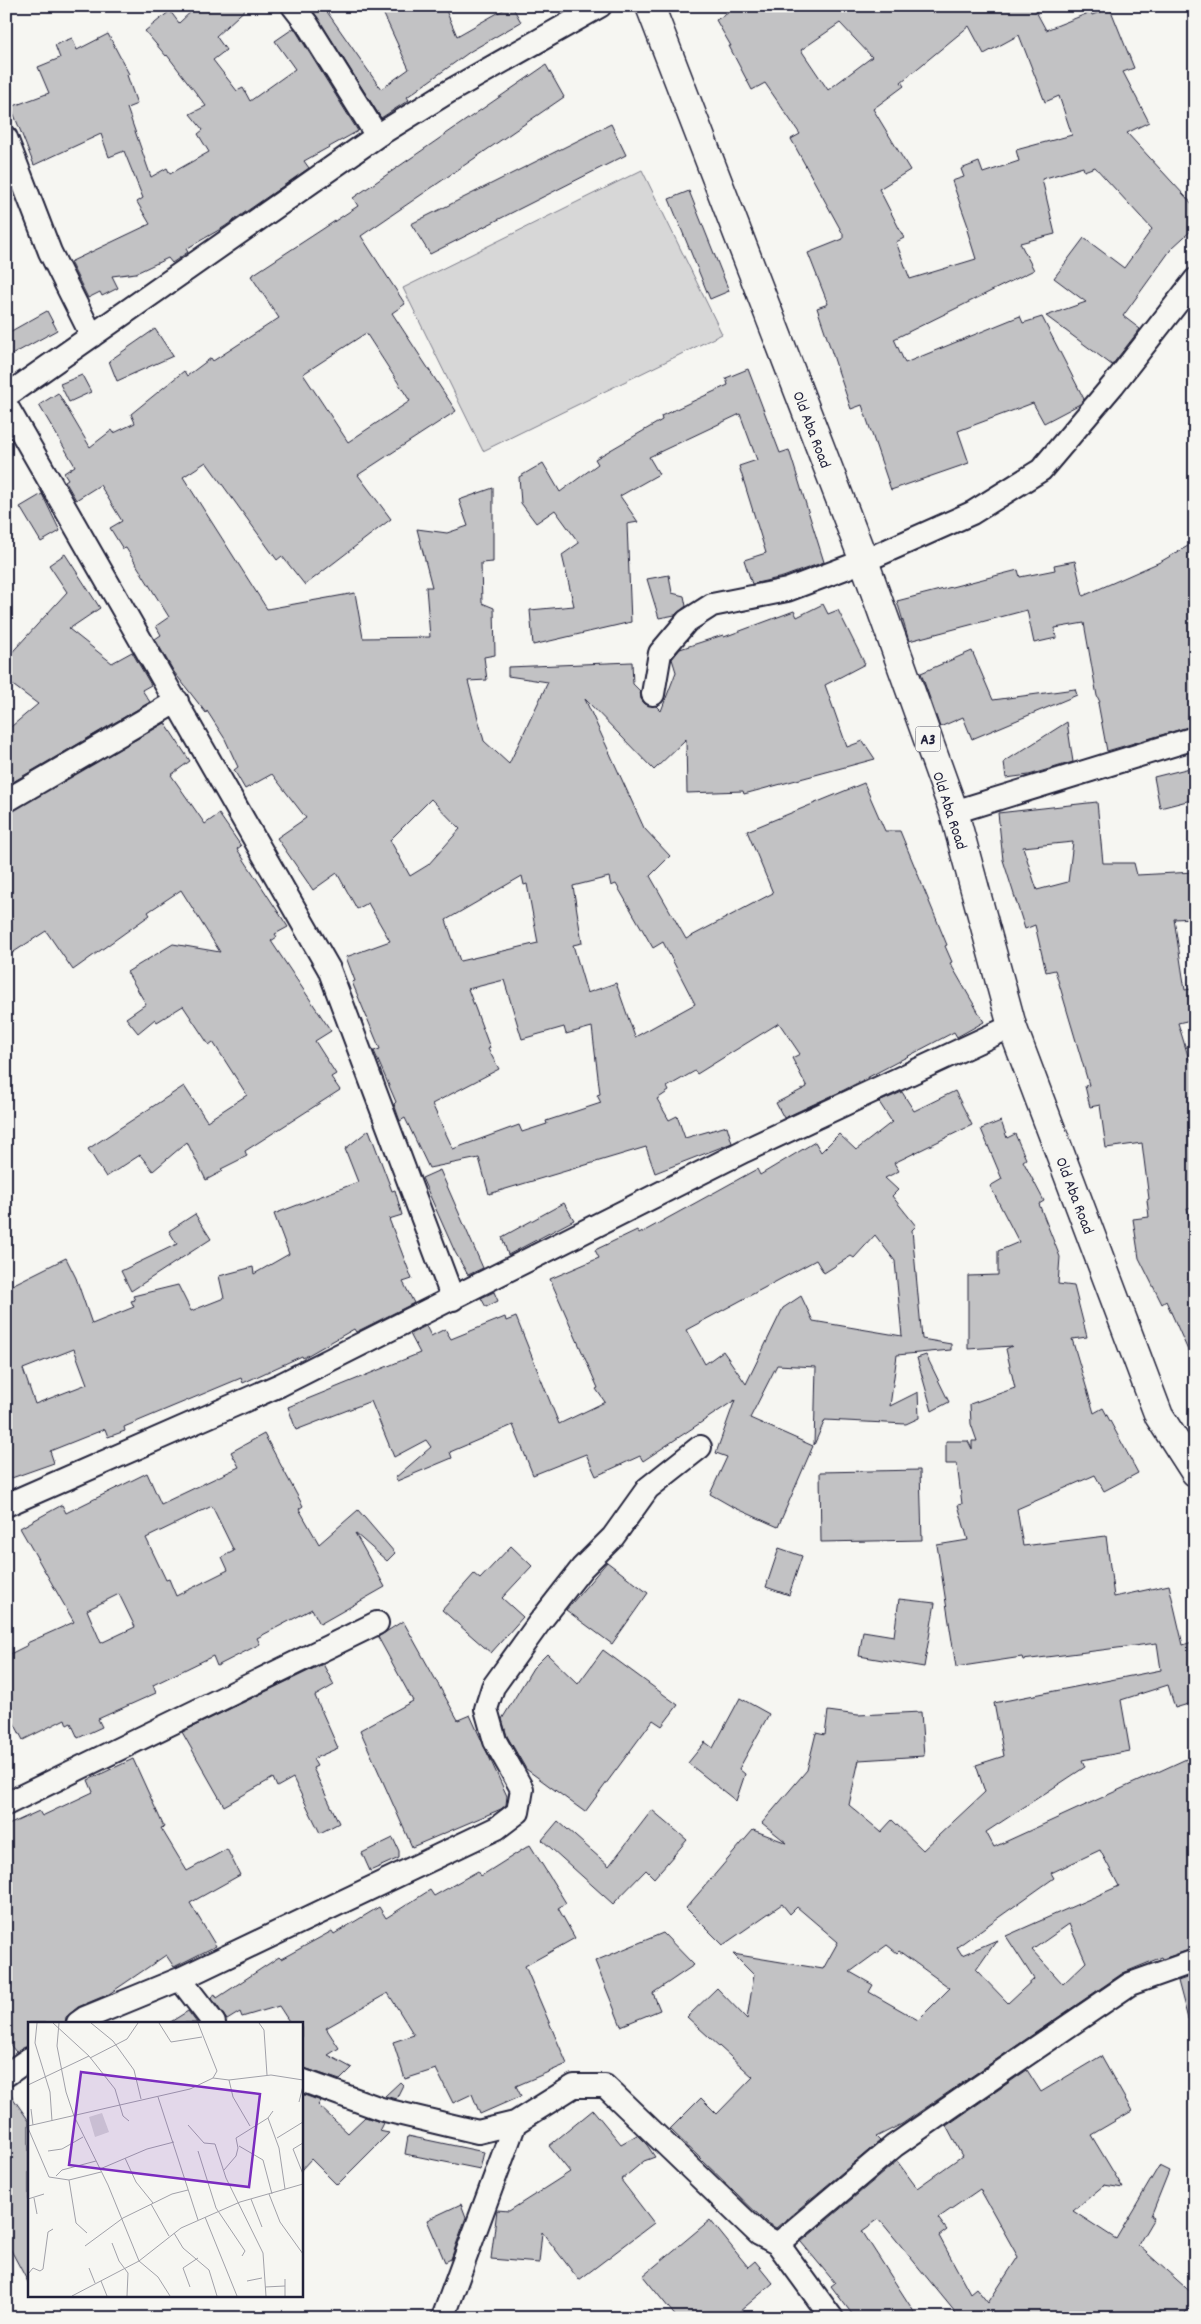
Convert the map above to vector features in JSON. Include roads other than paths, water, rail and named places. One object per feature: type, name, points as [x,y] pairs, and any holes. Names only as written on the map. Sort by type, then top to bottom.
[{"type":"main road","name":"Old Aba Road","points":[[650,6],[864,561],[954,812],[1012,1026],[1159,1416],[1195,1472]]},
{"type":"street","points":[[293,6],[307,24],[377,136]]},
{"type":"street","points":[[6,396],[377,136],[448,92],[600,6]]},
{"type":"street","points":[[6,138],[50,252],[92,336]]},
{"type":"street","points":[[653,694],[660,653],[687,621],[712,605],[787,590],[864,561],[972,513],[1041,470],[1114,385],[1195,280]]},
{"type":"street","points":[[6,405],[329,969],[453,1299]]},
{"type":"street","points":[[6,801],[177,701]]},
{"type":"street","points":[[954,812],[1195,738]]},
{"type":"street","points":[[6,1505],[280,1385],[744,1151],[1012,1026]]},
{"type":"street","points":[[79,2022],[84,2018],[180,1979],[497,1828],[518,1812],[522,1790],[495,1741],[486,1708],[493,1688],[539,1623],[582,1568],[613,1538],[648,1488],[700,1447]]},
{"type":"street","points":[[6,1804],[377,1623]]},
{"type":"street","points":[[778,2244],[894,2146],[1130,1984],[1195,1961]]},
{"type":"street","points":[[180,1979],[213,2022]]},
{"type":"street","points":[[6,2075],[28,2060]]},
{"type":"street","points":[[302,2080],[381,2109],[478,2132],[515,2123],[574,2086],[605,2086],[759,2234],[778,2244],[832,2318]]},
{"type":"street","points":[[443,2318],[515,2123]]}]
